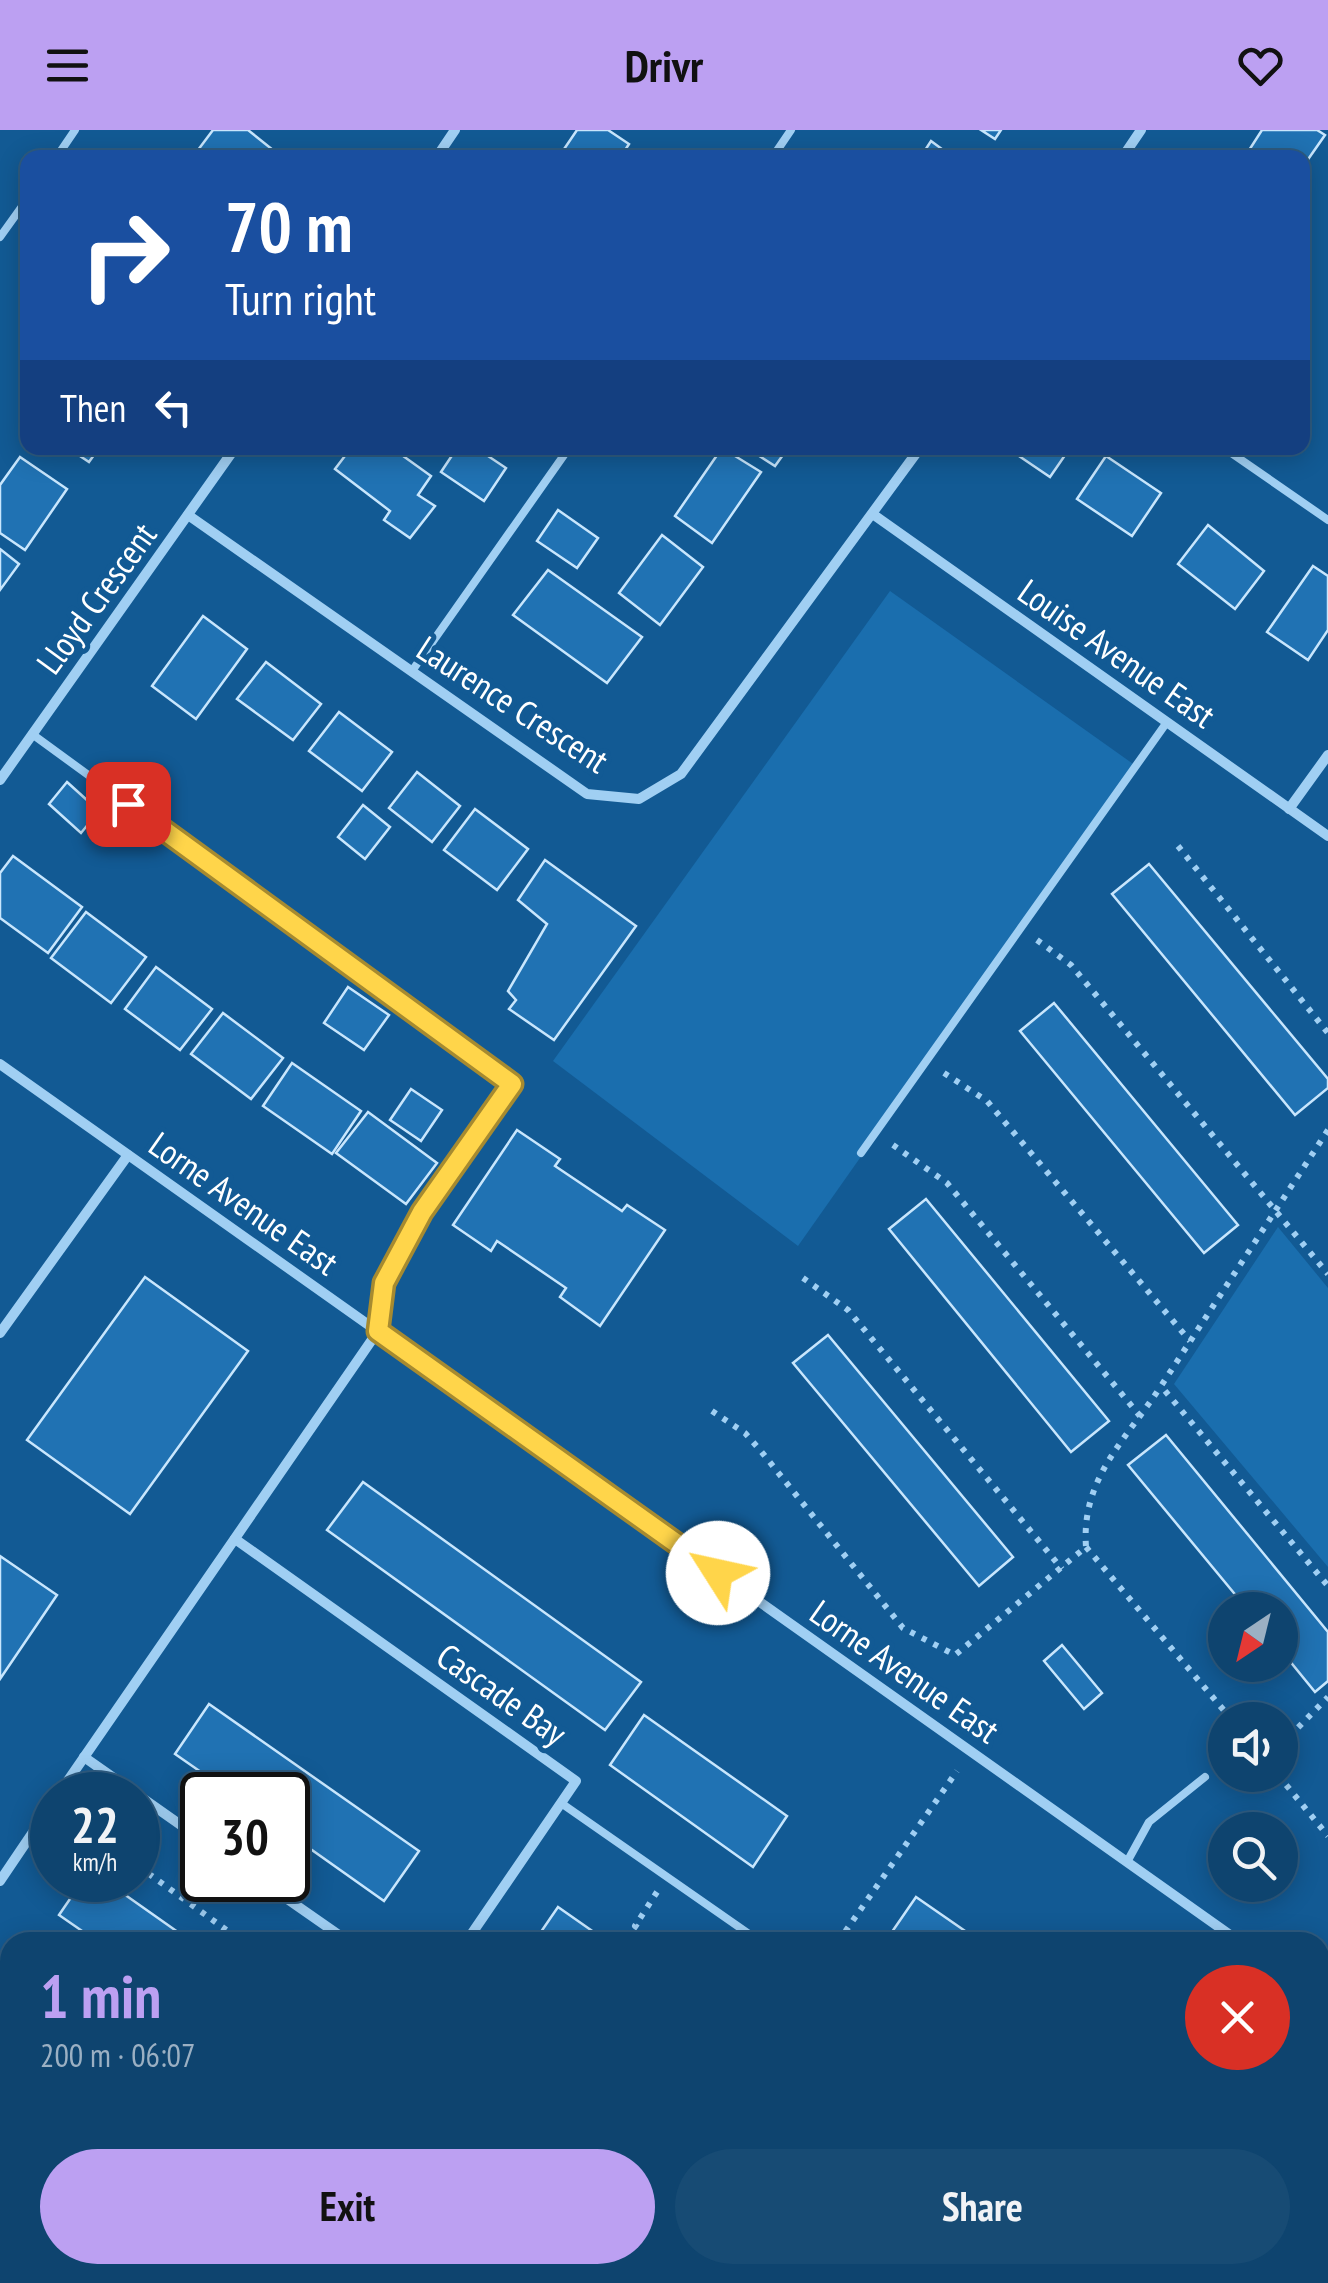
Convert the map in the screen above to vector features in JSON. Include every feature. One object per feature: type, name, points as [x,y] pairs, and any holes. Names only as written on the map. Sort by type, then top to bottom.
[{"type":"street","name":"Lloyd Crescent","points":[[0,780],[231,455]]},
{"type":"street","name":"Laurence Crescent","points":[[188,516],[588,794],[639,799],[681,774],[915,455]]},
{"type":"street","name":"Louise Avenue East","points":[[874,515],[1328,836]]},
{"type":"street","points":[[1290,808],[1328,755]]},
{"type":"street","name":"Lorne Avenue East","points":[[0,1064],[1226,1932]]},
{"type":"street","points":[[0,1333],[128,1155]]},
{"type":"street","points":[[74,1772],[378,1331]]},
{"type":"street","name":"Cascade Bay","points":[[235,1538],[576,1781],[473,1932]]},
{"type":"street","points":[[84,1757],[180,1825]]},
{"type":"street","points":[[0,1881],[30,1837]]},
{"type":"street","points":[[291,1902],[334,1932]]},
{"type":"lane","points":[[0,237],[20,209]]},
{"type":"lane","points":[[412,671],[564,455]]},
{"type":"lane","points":[[1234,455],[1328,520]]},
{"type":"lane","points":[[860,1153],[1167,722]]},
{"type":"lane","points":[[32,734],[512,1084],[422,1212],[384,1283],[378,1331]]},
{"type":"lane","points":[[1126,1862],[1148,1822],[1205,1777]]},
{"type":"lane","points":[[562,1803],[746,1932]]},
{"type":"path","points":[[1178,846],[1328,1033]]},
{"type":"path","points":[[1021,928],[1072,965],[1328,1274]]},
{"type":"path","points":[[926,1061],[987,1101],[1190,1341]]},
{"type":"path","points":[[1217,1702],[1086,1548],[1084,1520],[1101,1469],[1161,1386],[1328,1130]]},
{"type":"path","points":[[875,1133],[947,1183],[1140,1416]]},
{"type":"path","points":[[803,1278],[848,1310],[1062,1569]]},
{"type":"path","points":[[1161,1386],[1328,1586]]},
{"type":"path","points":[[712,1412],[744,1433],[760,1450],[904,1628],[955,1655],[1086,1548]]},
{"type":"path","points":[[1047,1581],[1054,1590]]},
{"type":"path","points":[[1298,1728],[1328,1697]]},
{"type":"path","points":[[845,1932],[971,1752]]},
{"type":"path","points":[[1292,1792],[1328,1836]]},
{"type":"path","points":[[644,1932],[635,1926],[667,1877]]},
{"type":"path","points":[[160,1882],[229,1932]]},
{"type":"shaded area","points":[[890,591],[1136,766],[798,1246],[553,1061]]},
{"type":"shaded area","points":[[1278,1227],[1328,1288],[1328,1567],[1174,1384]]},
{"type":"building","points":[[213,130],[248,130],[273,150],[198,150]]},
{"type":"building","points":[[577,130],[608,130],[629,144],[625,150],[563,150]]},
{"type":"building","points":[[981,130],[1001,130],[995,139]]},
{"type":"building","points":[[1262,130],[1317,130],[1325,135],[1310,157],[1310,150],[1249,150]]},
{"type":"building","points":[[931,141],[943,150],[925,150]]},
{"type":"building","points":[[346,455],[402,455],[431,476],[418,495],[435,506],[410,538],[384,520],[390,511],[335,469]]},
{"type":"building","points":[[452,455],[486,455],[506,468],[484,501],[441,472]]},
{"type":"building","points":[[717,455],[733,455],[761,472],[712,543],[675,516]]},
{"type":"building","points":[[758,455],[783,455],[775,466]]},
{"type":"building","points":[[1017,455],[1065,455],[1050,477]]},
{"type":"building","points":[[1106,456],[1161,493],[1132,536],[1077,499]]},
{"type":"building","points":[[20,457],[67,489],[25,550],[0,533],[0,485]]},
{"type":"building","points":[[558,510],[598,538],[577,568],[537,541]]},
{"type":"building","points":[[1208,525],[1264,571],[1235,609],[1178,564]]},
{"type":"building","points":[[662,535],[703,567],[660,625],[619,593]]},
{"type":"building","points":[[0,549],[19,564],[0,590]]},
{"type":"building","points":[[1313,566],[1328,576],[1328,630],[1308,660],[1267,632]]},
{"type":"building","points":[[548,570],[642,637],[607,683],[513,615]]},
{"type":"building","points":[[203,616],[247,649],[196,719],[152,686]]},
{"type":"building","points":[[266,662],[321,704],[293,740],[237,699]]},
{"type":"building","points":[[339,712],[392,752],[362,791],[309,751]]},
{"type":"building","points":[[417,772],[460,806],[432,842],[389,808]]},
{"type":"building","points":[[67,782],[99,811],[81,833],[49,804]]},
{"type":"building","points":[[363,805],[390,827],[365,859],[338,837]]},
{"type":"building","points":[[475,809],[528,849],[497,890],[444,850]]},
{"type":"building","points":[[13,856],[82,907],[48,953],[0,918],[0,873]]},
{"type":"building","points":[[545,860],[636,926],[554,1040],[509,1009],[516,1000],[508,991],[547,924],[518,900]]},
{"type":"building","points":[[1149,864],[1328,1079],[1328,1088],[1295,1115],[1112,894]]},
{"type":"building","points":[[86,912],[146,957],[111,1003],[51,958]]},
{"type":"building","points":[[156,967],[212,1009],[180,1050],[125,1009]]},
{"type":"building","points":[[348,987],[389,1015],[364,1050],[324,1023]]},
{"type":"building","points":[[1054,1003],[1238,1225],[1204,1253],[1020,1031]]},
{"type":"building","points":[[223,1013],[283,1058],[251,1099],[191,1054]]},
{"type":"building","points":[[292,1063],[361,1111],[332,1154],[263,1106]]},
{"type":"building","points":[[411,1089],[442,1110],[421,1141],[390,1120]]},
{"type":"building","points":[[368,1112],[437,1163],[406,1204],[336,1153]]},
{"type":"building","points":[[517,1130],[560,1159],[555,1166],[622,1211],[627,1205],[665,1230],[600,1326],[560,1297],[566,1288],[497,1241],[491,1251],[453,1225]]},
{"type":"building","points":[[926,1199],[1109,1421],[1071,1452],[889,1229]]},
{"type":"building","points":[[145,1277],[248,1351],[130,1514],[27,1440]]},
{"type":"building","points":[[828,1335],[1013,1557],[979,1586],[793,1363]]},
{"type":"building","points":[[1166,1435],[1295,1592],[1233,1592],[1128,1465]]},
{"type":"building","points":[[363,1482],[641,1682],[605,1730],[327,1530]]},
{"type":"building","points":[[0,1556],[57,1595],[0,1679]]},
{"type":"building","points":[[1298,1596],[1328,1632],[1328,1681],[1315,1692],[1298,1671]]},
{"type":"building","points":[[1062,1645],[1102,1693],[1084,1709],[1044,1661]]},
{"type":"building","points":[[209,1704],[306,1772],[201,1772],[175,1754]]},
{"type":"building","points":[[644,1715],[787,1816],[753,1867],[610,1765]]},
{"type":"building","points":[[310,1775],[419,1851],[384,1901],[310,1849]]},
{"type":"building","points":[[916,1897],[967,1932],[892,1932]]},
{"type":"building","points":[[68,1902],[135,1902],[178,1932],[84,1932],[59,1915]]},
{"type":"building","points":[[558,1907],[594,1932],[541,1932]]},
{"type":"route","points":[[128,804],[512,1084],[422,1212],[384,1283],[378,1331],[718,1573]]}]
